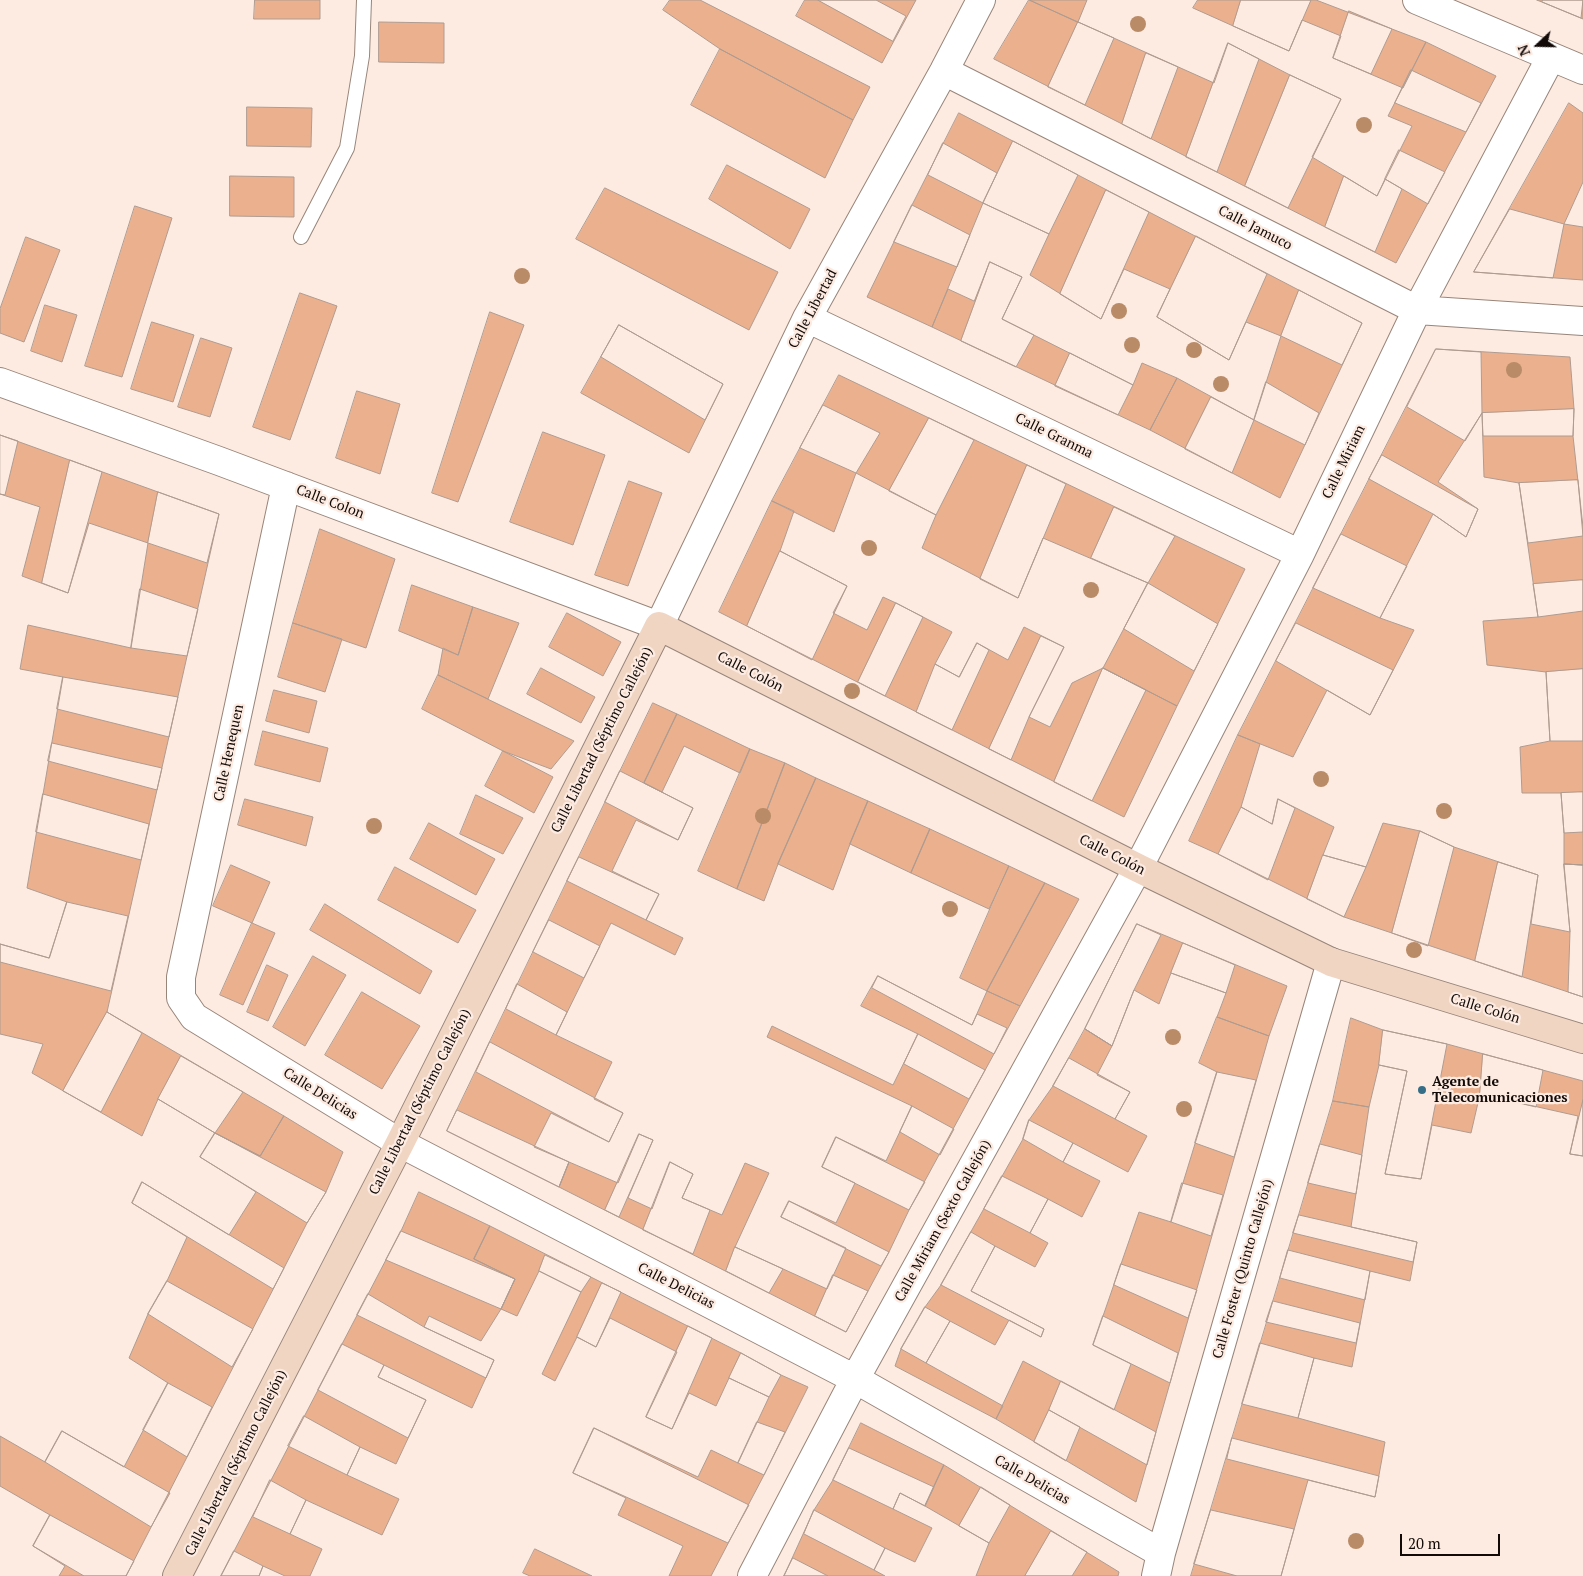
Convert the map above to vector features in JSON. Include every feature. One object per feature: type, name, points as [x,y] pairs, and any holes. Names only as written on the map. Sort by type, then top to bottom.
[{"type":"street","name":"Calle Libertad","points":[[659,626],[807,318],[944,71],[981,0]]},
{"type":"street","points":[[1417,0],[1583,70]]},
{"type":"street","name":"Calle Miriam","points":[[1138,868],[1300,554],[1417,310],[1551,57]]},
{"type":"street","name":"Calle Jamuco","points":[[944,71],[1417,310],[1583,321]]},
{"type":"street","name":"Calle Granma","points":[[807,318],[1300,554]]},
{"type":"street","name":"Calle Colon","points":[[0,382],[286,486],[659,626]]},
{"type":"street","name":"Calle Henequen","points":[[194,1016],[181,998],[181,977],[286,486]]},
{"type":"street","name":"Calle Colón","points":[[659,626],[1138,868],[1331,962],[1583,1039]]},
{"type":"street","name":"Calle Libertad (Séptimo Callejón)","points":[[177,1576],[400,1143],[659,626]]},
{"type":"street","name":"Calle Miriam (Sexto Callejón)","points":[[752,1576],[855,1378],[1138,868]]},
{"type":"street","name":"Calle Foster (Quinto Callejón)","points":[[1159,1565],[1331,962]]},
{"type":"street","name":"Calle Delicias","points":[[194,1016],[400,1143],[855,1378],[1159,1565]]},
{"type":"lane","points":[[301,237],[347,148],[362,56],[364,0]]},
{"type":"building","points":[[255,0],[320,0],[320,19],[254,19]]},
{"type":"building","points":[[670,0],[700,0],[870,87],[853,120],[720,49],[663,10]]},
{"type":"building","points":[[805,0],[916,0],[882,63],[796,16]]},
{"type":"building","points":[[818,0],[876,0],[906,16],[893,41]]},
{"type":"building","points":[[1029,0],[1214,83],[1228,43],[1341,99],[1312,157],[1377,196],[1412,126],[1388,116],[1426,42],[1496,76],[1396,263],[994,59]]},
{"type":"building","points":[[1030,0],[1087,0],[1078,22]]},
{"type":"building","points":[[1198,0],[1316,0],[1426,42],[1403,88],[1333,58],[1341,36],[1302,20],[1289,51],[1193,8]]},
{"type":"building","points":[[1241,0],[1311,0],[1289,51],[1233,26]]},
{"type":"building","points":[[1537,0],[1583,0],[1583,19],[1542,2]]},
{"type":"building","points":[[1543,0],[1583,0],[1581,18],[1542,2]]},
{"type":"building","points":[[1349,11],[1392,29],[1371,74],[1333,58]]},
{"type":"building","points":[[379,22],[444,23],[444,63],[379,62]]},
{"type":"building","points":[[1078,22],[1114,38],[1085,105],[1048,87]]},
{"type":"building","points":[[1228,43],[1259,59],[1217,172],[1186,157]]},
{"type":"building","points":[[720,49],[853,120],[825,178],[691,105]]},
{"type":"building","points":[[1146,53],[1178,67],[1151,139],[1122,124]]},
{"type":"building","points":[[1411,70],[1481,103],[1466,132],[1395,103]]},
{"type":"building","points":[[1290,75],[1341,99],[1288,208],[1245,186]]},
{"type":"building","points":[[1569,103],[1583,113],[1583,182],[1564,224],[1583,227],[1583,280],[1474,272]]},
{"type":"building","points":[[247,107],[312,108],[311,147],[247,146]]},
{"type":"building","points":[[959,113],[1362,323],[1280,498],[1150,430],[1177,378],[1254,420],[1281,336],[1246,322],[1229,360],[1157,317],[1170,289],[1124,269],[1101,319],[1030,275],[1049,234],[983,203],[932,327],[867,297]]},
{"type":"building","points":[[1013,141],[1078,175],[1049,234],[983,203]]},
{"type":"building","points":[[943,143],[997,173],[983,203],[928,175]]},
{"type":"building","points":[[1399,150],[1445,172],[1428,204],[1385,179]]},
{"type":"building","points":[[727,165],[810,209],[790,249],[709,199]]},
{"type":"building","points":[[230,176],[294,177],[294,217],[230,216]]},
{"type":"building","points":[[1344,176],[1377,196],[1385,179],[1402,189],[1375,252],[1325,227]]},
{"type":"building","points":[[605,188],[778,272],[749,330],[576,239]]},
{"type":"building","points":[[1106,190],[1149,212],[1101,319],[1060,294]]},
{"type":"building","points":[[912,205],[970,235],[957,267],[894,242]]},
{"type":"building","points":[[135,206],[172,218],[122,377],[85,366]]},
{"type":"building","points":[[1510,209],[1564,224],[1553,278],[1474,272]]},
{"type":"building","points":[[1196,236],[1267,274],[1229,360],[1157,317]]},
{"type":"building","points":[[26,237],[60,250],[24,342],[0,333],[0,309]]},
{"type":"building","points":[[990,262],[1022,277],[1002,319],[1034,335],[1016,367],[961,341]]},
{"type":"building","points":[[990,262],[1022,277],[1002,319],[1133,385],[1142,363],[1177,378],[1150,430],[932,327],[948,289],[974,301]]},
{"type":"building","points":[[1299,290],[1362,323],[1342,365],[1281,336]]},
{"type":"building","points":[[300,293],[337,306],[290,440],[253,427]]},
{"type":"building","points":[[45,305],[77,315],[62,362],[31,351]]},
{"type":"building","points":[[490,312],[524,325],[458,502],[432,493]]},
{"type":"building","points":[[152,322],[194,335],[173,402],[131,389]]},
{"type":"building","points":[[619,325],[723,384],[705,420],[601,357]]},
{"type":"building","points":[[619,325],[723,384],[689,453],[581,393]]},
{"type":"building","points":[[201,338],[232,348],[210,417],[178,407]]},
{"type":"building","points":[[1436,349],[1481,352],[1482,413],[1465,441],[1407,407]]},
{"type":"building","points":[[1436,349],[1570,357],[1574,409],[1573,436],[1583,527],[1583,865],[1564,864],[1561,793],[1522,793],[1520,747],[1550,741],[1546,672],[1487,665],[1483,621],[1538,617],[1519,483],[1484,477],[1482,413],[1438,482],[1478,509],[1466,537],[1433,514],[1380,618],[1414,630],[1370,715],[1327,690],[1293,757],[1238,735]]},
{"type":"building","points":[[1070,353],[1133,385],[1118,415],[1055,386]]},
{"type":"building","points":[[839,375],[1245,569],[1177,706],[1103,668],[1148,583],[1043,538],[1018,598],[922,548],[936,515],[856,473],[834,532],[772,501]]},
{"type":"building","points":[[1266,382],[1319,413],[1305,445],[1254,420]]},
{"type":"building","points":[[357,391],[400,404],[380,474],[336,458]]},
{"type":"building","points":[[1211,397],[1254,420],[1232,473],[1185,449]]},
{"type":"building","points":[[823,405],[880,433],[856,473],[800,448]]},
{"type":"building","points":[[1574,409],[1573,436],[1483,436],[1482,413]]},
{"type":"building","points":[[929,418],[974,440],[936,515],[889,491]]},
{"type":"building","points":[[543,432],[605,455],[573,545],[510,522]]},
{"type":"building","points":[[0,435],[219,514],[107,1012],[284,1116],[260,1156],[215,1133],[158,1099],[142,1136],[32,1073],[43,1044],[0,1034],[0,944],[49,958],[67,902],[27,888],[63,677],[20,669],[28,625],[131,648],[148,543],[89,523],[68,593],[22,576],[40,507],[0,494]]},
{"type":"building","points":[[0,435],[18,441],[5,495],[0,494]]},
{"type":"building","points":[[1382,455],[1478,509],[1466,537],[1433,514],[1369,479]]},
{"type":"building","points":[[70,460],[102,472],[68,593],[42,583]]},
{"type":"building","points":[[1027,465],[1066,484],[1018,598],[980,579]]},
{"type":"building","points":[[1578,480],[1583,536],[1528,543],[1519,483]]},
{"type":"building","points":[[629,481],[662,493],[628,586],[595,575]]},
{"type":"building","points":[[158,492],[219,514],[207,563],[148,543]]},
{"type":"building","points":[[772,501],[794,511],[780,551],[847,586],[833,613],[867,630],[883,597],[896,603],[952,632],[935,664],[959,677],[977,643],[1008,660],[1024,627],[1064,647],[1029,717],[1050,727],[1072,683],[1103,668],[1177,706],[1124,817],[719,612]]},
{"type":"building","points":[[1114,507],[1175,536],[1148,583],[1091,558]]},
{"type":"building","points":[[320,529],[395,559],[366,648],[293,623]]},
{"type":"building","points":[[1341,534],[1407,566],[1380,618],[1313,588]]},
{"type":"building","points":[[780,551],[847,586],[812,660],[747,626]]},
{"type":"building","points":[[1583,580],[1583,611],[1538,617],[1533,584]]},
{"type":"building","points":[[1148,583],[1218,624],[1194,671],[1124,629]]},
{"type":"building","points":[[412,585],[473,607],[458,655],[399,631]]},
{"type":"building","points":[[140,589],[198,609],[187,656],[131,648]]},
{"type":"building","points":[[896,603],[923,617],[885,696],[858,682]]},
{"type":"building","points":[[473,607],[519,623],[488,699],[438,675],[443,648],[458,655]]},
{"type":"building","points":[[567,613],[621,642],[603,676],[549,647]]},
{"type":"building","points":[[293,623],[342,639],[325,692],[278,677]]},
{"type":"building","points":[[1296,623],[1393,670],[1370,715],[1276,661]]},
{"type":"building","points":[[1041,636],[1064,647],[1029,717],[1011,760],[989,749]]},
{"type":"building","points":[[977,643],[989,650],[952,730],[916,712],[935,664],[959,677]]},
{"type":"building","points":[[541,668],[595,697],[581,723],[527,694]]},
{"type":"building","points":[[1103,668],[1146,690],[1092,801],[1054,782]]},
{"type":"building","points":[[1583,669],[1583,741],[1550,741],[1546,672]]},
{"type":"building","points":[[438,675],[574,741],[551,769],[503,751],[422,709]]},
{"type":"building","points":[[63,677],[178,697],[169,737],[57,709]]},
{"type":"building","points":[[274,690],[317,701],[309,733],[266,721]]},
{"type":"building","points":[[653,703],[677,714],[644,783],[693,808],[678,840],[636,820],[612,871],[659,894],[646,920],[683,938],[675,955],[611,923],[556,1035],[612,1062],[594,1099],[623,1113],[609,1142],[551,1113],[534,1147],[569,1162],[559,1187],[447,1131]]},
{"type":"building","points":[[677,714],[750,749],[740,773],[684,746],[662,792],[644,783]]},
{"type":"building","points":[[263,731],[328,748],[320,782],[255,765]]},
{"type":"building","points":[[1238,735],[1260,744],[1241,807],[1272,824],[1278,799],[1334,827],[1323,855],[1366,867],[1383,823],[1420,831],[1454,847],[1538,875],[1531,924],[1570,932],[1564,864],[1583,865],[1583,997],[1344,917],[1189,841]]},
{"type":"building","points":[[52,743],[162,768],[157,790],[48,761]]},
{"type":"building","points":[[750,749],[785,763],[737,889],[698,871]]},
{"type":"building","points":[[503,751],[553,777],[534,813],[485,786]]},
{"type":"building","points":[[785,763],[816,778],[778,864],[764,901],[737,889]]},
{"type":"building","points":[[620,771],[693,808],[678,840],[605,802]]},
{"type":"building","points":[[816,778],[868,801],[833,890],[778,864]]},
{"type":"building","points":[[1583,792],[1583,832],[1564,833],[1561,793]]},
{"type":"building","points":[[43,794],[149,824],[141,860],[36,832]]},
{"type":"building","points":[[476,795],[523,818],[503,854],[460,834]]},
{"type":"building","points":[[245,799],[313,817],[306,846],[238,825]]},
{"type":"building","points":[[1278,799],[1295,808],[1268,880],[1218,854],[1241,807],[1272,824]]},
{"type":"building","points":[[868,801],[930,829],[911,873],[850,844]]},
{"type":"building","points":[[429,823],[495,859],[476,895],[410,859]]},
{"type":"building","points":[[930,829],[1009,866],[989,909],[911,873]]},
{"type":"building","points":[[1420,831],[1454,847],[1428,946],[1392,933]]},
{"type":"building","points":[[1323,855],[1366,867],[1344,917],[1307,899]]},
{"type":"building","points":[[579,857],[659,894],[646,920],[567,881]]},
{"type":"building","points":[[1498,862],[1538,875],[1522,977],[1475,961]]},
{"type":"building","points":[[1564,864],[1583,865],[1583,997],[1568,992],[1570,932]]},
{"type":"building","points":[[231,865],[270,882],[252,923],[213,906]]},
{"type":"building","points":[[1009,866],[1045,883],[987,991],[960,978]]},
{"type":"building","points":[[395,867],[476,910],[458,943],[378,900]]},
{"type":"building","points":[[1045,883],[1079,899],[1020,1006],[987,991]]},
{"type":"building","points":[[67,902],[128,916],[111,991],[0,962],[0,944],[49,958]]},
{"type":"building","points":[[325,904],[432,971],[420,994],[310,930]]},
{"type":"building","points":[[549,920],[600,946],[584,978],[533,952]]},
{"type":"building","points":[[252,923],[275,933],[243,1005],[220,995]]},
{"type":"building","points":[[1137,924],[1287,986],[1269,1036],[1217,1017],[1226,993],[1171,973],[1159,1004],[1134,990],[1112,1046],[1085,1029]]},
{"type":"building","points":[[1137,924],[1161,935],[1134,990],[1112,1046],[1085,1029]]},
{"type":"building","points":[[1183,943],[1235,965],[1226,993],[1171,973]]},
{"type":"building","points":[[313,956],[346,975],[305,1046],[273,1027]]},
{"type":"building","points":[[267,965],[288,975],[268,1021],[247,1012]]},
{"type":"building","points":[[878,976],[972,1025],[977,1014],[1007,1028],[994,1054],[872,988]]},
{"type":"building","points":[[878,976],[972,1025],[987,991],[1020,1006],[909,1210],[889,1252],[846,1332],[559,1187],[569,1162],[618,1183],[639,1134],[653,1140],[628,1198],[652,1209],[670,1162],[693,1174],[682,1198],[722,1215],[745,1163],[769,1173],[735,1247],[827,1289],[846,1248],[781,1217],[789,1201],[836,1223],[855,1183],[822,1167],[836,1137],[886,1161],[912,1106],[767,1037],[772,1026],[893,1085],[918,1034],[861,1006]]},
{"type":"building","points":[[517,984],[567,1012],[556,1035],[506,1009]]},
{"type":"building","points":[[362,992],[420,1026],[382,1089],[325,1055]]},
{"type":"building","points":[[107,1012],[142,1033],[101,1112],[63,1091]]},
{"type":"building","points":[[1217,1017],[1269,1036],[1136,1502],[996,1419],[1023,1361],[1114,1410],[1131,1364],[1093,1345],[1139,1212],[1171,1222],[1217,1072],[1199,1063]]},
{"type":"building","points":[[1351,1018],[1383,1030],[1447,1044],[1583,1081],[1583,1156],[1570,1154],[1578,1116],[1480,1094],[1471,1133],[1432,1125],[1421,1179],[1385,1174],[1407,1071],[1379,1065],[1369,1107],[1333,1101]]},
{"type":"building","points":[[1085,1029],[1112,1046],[1097,1075],[1130,1092],[1115,1119],[1147,1136],[1128,1172],[1073,1143],[1063,1162],[1100,1181],[1082,1217],[1048,1199],[1030,1233],[1048,1243],[1035,1267],[995,1246],[971,1291],[1044,1329],[1041,1337],[1009,1320],[995,1345],[950,1321],[926,1363],[1003,1406],[996,1419],[895,1366],[901,1349],[925,1307],[941,1285],[1023,1139],[1029,1120],[1053,1086]]},
{"type":"building","points":[[1383,1030],[1447,1044],[1421,1179],[1385,1174],[1407,1071],[1379,1065]]},
{"type":"building","points":[[918,1034],[985,1070],[969,1099],[904,1064]]},
{"type":"building","points":[[490,1042],[623,1113],[609,1142],[476,1072]]},
{"type":"building","points":[[1483,1054],[1543,1070],[1536,1107],[1480,1094]]},
{"type":"building","points":[[181,1056],[243,1092],[215,1133],[158,1099]]},
{"type":"building","points":[[1069,1058],[1130,1092],[1115,1119],[1053,1086]]},
{"type":"building","points":[[1217,1072],[1256,1080],[1234,1157],[1195,1143]]},
{"type":"building","points":[[1583,1100],[1583,1156],[1570,1154]]},
{"type":"building","points":[[1333,1101],[1369,1107],[1351,1227],[1417,1242],[1410,1281],[1370,1271],[1352,1367],[1314,1358],[1298,1418],[1385,1442],[1375,1497],[1308,1480],[1281,1576],[1191,1576]]},
{"type":"building","points":[[912,1106],[954,1129],[940,1155],[900,1132]]},
{"type":"building","points":[[457,1110],[569,1162],[559,1187],[447,1131]]},
{"type":"building","points":[[284,1116],[343,1152],[326,1192],[307,1223],[126,1576],[59,1576],[65,1566],[33,1546],[50,1515],[0,1486],[0,1436],[45,1462],[62,1431],[124,1467],[168,1383],[129,1358],[148,1314],[167,1281],[187,1237],[132,1203],[142,1182],[229,1235],[256,1192],[200,1157],[215,1133],[260,1156]]},
{"type":"building","points":[[1029,1120],[1073,1143],[1063,1162],[1023,1139]]},
{"type":"building","points":[[215,1133],[326,1192],[307,1223],[200,1157]]},
{"type":"building","points":[[639,1134],[653,1140],[619,1217],[605,1210]]},
{"type":"building","points":[[836,1137],[925,1182],[909,1210],[822,1167]]},
{"type":"building","points":[[1320,1144],[1362,1155],[1356,1194],[1308,1183]]},
{"type":"building","points":[[670,1162],[693,1174],[682,1198],[710,1210],[693,1254],[643,1230]]},
{"type":"building","points":[[1002,1176],[1048,1199],[1030,1233],[984,1209]]},
{"type":"building","points":[[142,1182],[284,1268],[273,1289],[132,1203]]},
{"type":"building","points":[[1182,1183],[1223,1195],[1211,1236],[1171,1222]]},
{"type":"building","points":[[419,1192],[490,1226],[474,1259],[515,1279],[501,1309],[481,1341],[429,1316],[424,1327],[494,1360],[472,1408],[384,1365],[378,1377],[426,1400],[396,1464],[360,1447],[347,1475],[399,1499],[382,1535],[306,1500],[290,1534],[322,1549],[310,1576],[285,1576],[263,1566],[259,1576],[221,1576],[401,1231]]},
{"type":"building","points":[[789,1201],[889,1252],[881,1266],[781,1217]]},
{"type":"building","points":[[1299,1215],[1417,1242],[1413,1262],[1293,1233]]},
{"type":"building","points":[[490,1226],[808,1387],[711,1576],[669,1576],[683,1546],[618,1515],[626,1498],[573,1473],[594,1428],[698,1477],[711,1450],[738,1463],[769,1397],[729,1378],[716,1406],[689,1393],[672,1429],[646,1417],[677,1352],[610,1318],[596,1347],[577,1337],[555,1381],[542,1374],[581,1292],[539,1271],[517,1316],[501,1309],[515,1279],[474,1259]]},
{"type":"building","points":[[401,1231],[515,1279],[501,1309],[386,1260]]},
{"type":"building","points":[[971,1232],[995,1246],[971,1291],[1044,1329],[1041,1337],[941,1285]]},
{"type":"building","points":[[735,1247],[783,1269],[769,1293],[726,1271]]},
{"type":"building","points":[[1288,1250],[1370,1271],[1365,1300],[1280,1278]]},
{"type":"building","points":[[545,1255],[591,1277],[581,1292],[539,1271]]},
{"type":"building","points":[[1121,1264],[1197,1290],[1188,1318],[1114,1285]]},
{"type":"building","points":[[833,1275],[868,1291],[846,1332],[815,1316]]},
{"type":"building","points":[[167,1281],[253,1329],[232,1367],[148,1314]]},
{"type":"building","points":[[602,1283],[621,1292],[596,1347],[577,1337]]},
{"type":"building","points":[[368,1294],[424,1327],[494,1360],[486,1378],[357,1315]]},
{"type":"building","points":[[1273,1301],[1360,1323],[1356,1343],[1266,1322]]},
{"type":"building","points":[[925,1307],[950,1321],[926,1363],[901,1349]]},
{"type":"building","points":[[1103,1316],[1178,1353],[1170,1383],[1093,1345]]},
{"type":"building","points":[[688,1326],[712,1338],[672,1429],[646,1417]]},
{"type":"building","points":[[1260,1343],[1314,1358],[1298,1418],[1242,1404]]},
{"type":"building","points":[[342,1344],[384,1365],[378,1377],[426,1400],[408,1438],[318,1390]]},
{"type":"building","points":[[741,1353],[781,1375],[769,1397],[729,1378]]},
{"type":"building","points":[[1061,1381],[1156,1432],[1147,1465],[1049,1410]]},
{"type":"building","points":[[168,1383],[212,1407],[187,1457],[143,1430]]},
{"type":"building","points":[[1049,1410],[1080,1427],[1066,1461],[1034,1442]]},
{"type":"building","points":[[304,1416],[360,1447],[347,1475],[288,1446]]},
{"type":"building","points":[[757,1422],[785,1432],[764,1475],[738,1463]]},
{"type":"building","points":[[861,1423],[944,1465],[925,1506],[900,1493],[893,1509],[932,1528],[915,1562],[885,1548],[874,1570],[885,1576],[784,1576],[814,1510],[833,1480]]},
{"type":"building","points":[[594,1428],[749,1505],[728,1543],[573,1473]]},
{"type":"building","points":[[62,1431],[170,1493],[151,1527],[45,1462]]},
{"type":"building","points":[[1232,1438],[1379,1476],[1375,1497],[1227,1459]]},
{"type":"building","points":[[849,1448],[934,1487],[925,1506],[900,1493],[893,1509],[833,1480]]},
{"type":"building","points":[[944,1465],[1119,1572],[1118,1576],[976,1576],[989,1543],[925,1506]]},
{"type":"building","points":[[270,1480],[306,1500],[290,1534],[253,1517]]},
{"type":"building","points":[[981,1487],[1010,1505],[989,1543],[959,1526]]},
{"type":"building","points":[[814,1510],[885,1548],[874,1570],[804,1534]]},
{"type":"building","points":[[1211,1510],[1294,1529],[1281,1576],[1237,1576],[1194,1564]]},
{"type":"building","points":[[50,1515],[134,1561],[126,1576],[84,1576],[33,1546]]},
{"type":"building","points":[[1051,1531],[1087,1552],[1072,1576],[1025,1576]]},
{"type":"building","points":[[535,1549],[592,1576],[530,1576],[523,1573]]},
{"type":"building","points":[[234,1551],[263,1566],[259,1576],[221,1576]]},
{"type":"building","points":[[793,1558],[828,1576],[784,1576]]},
{"type":"place","name":"Agente de Telecomunicaciones","points":[[1422,1090]]}]
